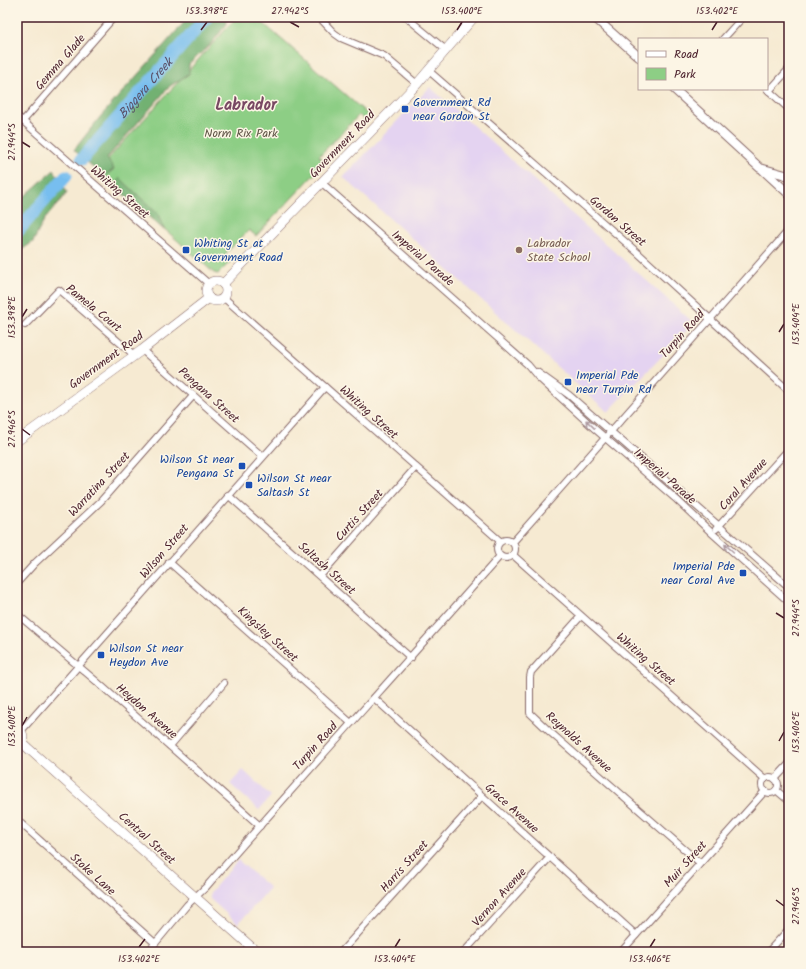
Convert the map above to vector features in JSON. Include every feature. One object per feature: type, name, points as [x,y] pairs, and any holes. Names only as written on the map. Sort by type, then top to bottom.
[{"type":"main road","name":"Government Road","points":[[223,284],[417,84],[474,17]]},
{"type":"main road","points":[[218,281],[223,284],[226,291],[224,297],[217,301],[210,298],[206,293],[209,284],[211,282],[218,281]]},
{"type":"main road","name":"Government Road","points":[[17,441],[210,298]]},
{"type":"main road","points":[[19,730],[23,735],[19,744]]},
{"type":"main road","name":"Central Street","points":[[19,744],[257,952]]},
{"type":"street","name":"Gemma Glade","points":[[23,121],[114,17]]},
{"type":"street","points":[[319,17],[334,33],[341,38],[384,56],[417,84]]},
{"type":"street","points":[[406,17],[446,50]]},
{"type":"street","points":[[724,38],[743,17]]},
{"type":"street","points":[[598,18],[638,56]]},
{"type":"street","points":[[789,68],[768,90],[789,109]]},
{"type":"street","name":"Gordon Street","points":[[429,71],[638,253],[789,391]]},
{"type":"street","points":[[677,90],[789,194]]},
{"type":"street","name":"Whiting Street","points":[[17,116],[209,284]]},
{"type":"street","points":[[760,168],[789,176]]},
{"type":"street","name":"Imperial Parade","points":[[322,183],[528,365],[569,395],[789,587]]},
{"type":"street","name":"Turpin Road","points":[[513,542],[604,437],[789,230]]},
{"type":"street","name":"Pamela Court","points":[[25,324],[59,290],[138,352]]},
{"type":"street","name":"Whiting Street","points":[[224,297],[415,468],[500,541]]},
{"type":"street","name":"Pengana Street","points":[[138,352],[193,396],[262,456]]},
{"type":"street","name":"Imperial Parade","points":[[528,365],[538,377],[604,437],[672,496],[789,602]]},
{"type":"street","name":"Wilson Street","points":[[19,730],[78,666],[262,456],[325,387]]},
{"type":"street","name":"Warratina Street","points":[[17,584],[35,563],[101,501],[193,396]]},
{"type":"street","name":"Coral Avenue","points":[[713,534],[789,449]]},
{"type":"street","name":"Curtis Street","points":[[320,576],[415,468]]},
{"type":"street","name":"Saltash Street","points":[[228,495],[411,658]]},
{"type":"street","points":[[506,539],[513,542],[516,547],[513,555],[507,558],[500,556],[497,548],[500,541],[506,539]]},
{"type":"street","name":"Whiting Street","points":[[513,555],[765,779]]},
{"type":"street","name":"Turpin Road","points":[[148,952],[195,897],[206,887],[351,723],[411,658],[500,556]]},
{"type":"street","name":"Kingsley Street","points":[[169,562],[351,723]]},
{"type":"street","points":[[759,576],[767,567]]},
{"type":"street","name":"Heydon Avenue","points":[[17,614],[260,826]]},
{"type":"street","name":"Reynolds Avenue","points":[[580,616],[531,672],[530,713],[700,863]]},
{"type":"street","points":[[170,746],[224,683]]},
{"type":"street","name":"Grace Avenue","points":[[374,698],[636,935]]},
{"type":"street","points":[[775,779],[789,764]]},
{"type":"street","points":[[771,777],[775,779],[778,783],[776,790],[772,792],[765,791],[762,784],[765,779],[771,777]]},
{"type":"street","points":[[776,790],[789,801]]},
{"type":"street","name":"Muir Street","points":[[621,952],[765,791]]},
{"type":"street","name":"Harris Street","points":[[341,952],[482,796]]},
{"type":"street","name":"Stoke Lane","points":[[17,820],[155,943]]},
{"type":"street","name":"Vernon Avenue","points":[[464,952],[550,857]]},
{"type":"street","points":[[768,952],[789,929]]},
{"type":"street","points":[[17,946],[24,952]]},
{"type":"shaded area","name":"Labrador State School","points":[[430,87],[694,323],[608,412],[343,177]]},
{"type":"shaded area","points":[[243,770],[271,796],[259,810],[230,784]]},
{"type":"shaded area","points":[[238,860],[270,888],[238,924],[210,899],[210,893]]},
{"type":"green space","points":[[189,17],[226,17],[227,24],[209,46],[189,64],[189,74],[170,86],[107,158],[114,169],[104,177],[74,150],[100,117]]},
{"type":"green space","name":"Norm Rix Park","points":[[237,17],[256,17],[371,117],[366,122],[359,115],[319,156],[326,162],[256,236],[249,230],[225,254],[231,261],[218,274],[214,273],[98,170]]},
{"type":"green space","points":[[54,170],[67,193],[44,220],[33,242],[17,253],[17,203]]},
{"type":"green space","points":[[120,178],[158,214],[164,230],[114,186]]},
{"type":"waterway","name":"Biggera Creek","points":[[82,159],[207,17]]},
{"type":"waterway","name":"Biggera Creek","points":[[17,232],[66,176]]},
{"type":"place","name":"Government Rd near Gordon St","points":[[405,109]]},
{"type":"place","name":"Whiting St at Government Road","points":[[186,250]]},
{"type":"place","name":"Labrador State School","points":[[519,250]]},
{"type":"place","name":"Imperial Pde near Turpin Rd","points":[[568,382]]},
{"type":"place","name":"Wilson St near Pengana St","points":[[242,466]]},
{"type":"place","name":"Wilson St near Saltash St","points":[[249,485]]},
{"type":"place","name":"Imperial Pde near Coral Ave","points":[[743,573]]},
{"type":"place","name":"Wilson St near Heydon Ave","points":[[101,655]]},
{"type":"district","name":"Labrador","points":[[246,104]]}]
